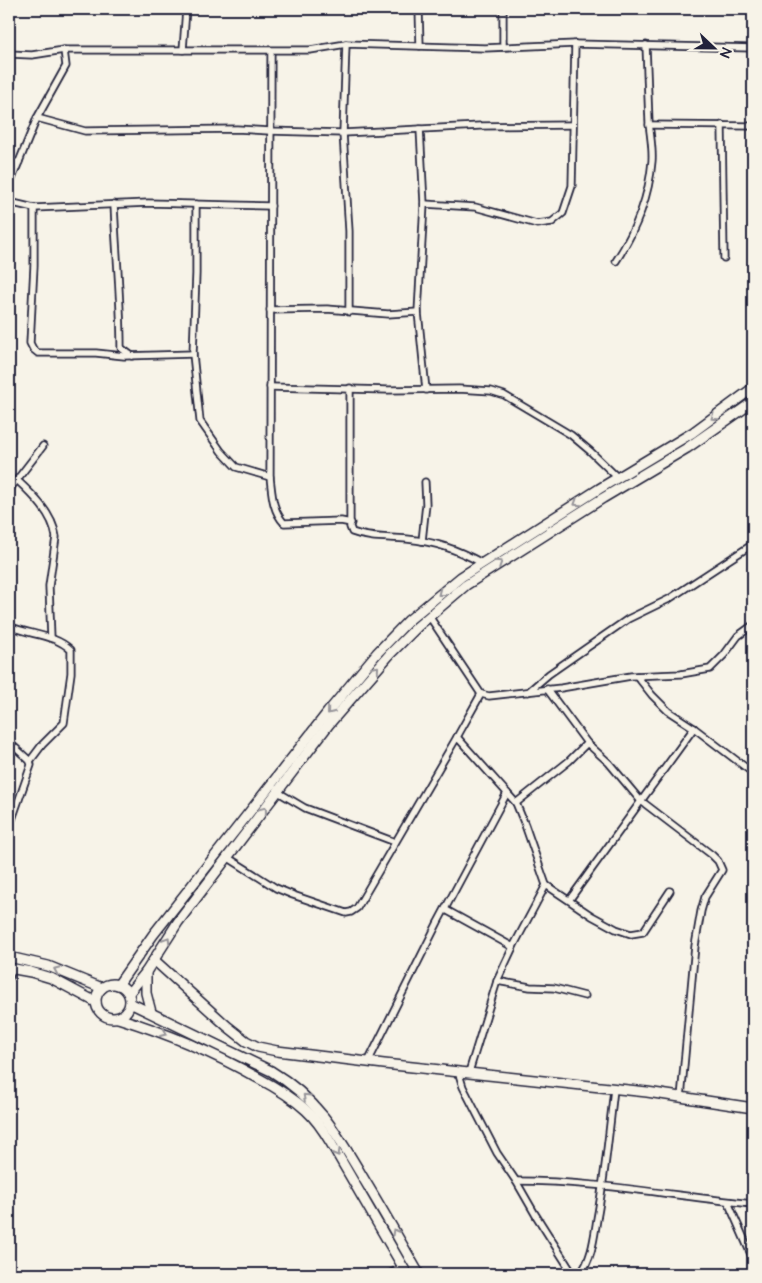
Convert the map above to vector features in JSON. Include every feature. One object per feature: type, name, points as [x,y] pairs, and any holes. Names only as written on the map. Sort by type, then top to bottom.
[{"type":"main road","points":[[118,985],[153,935],[328,712],[377,653],[422,608],[461,576],[617,477],[692,433],[753,388]]},
{"type":"main road","points":[[128,993],[146,972],[178,922],[329,724],[390,654],[429,616],[466,585],[603,498],[687,448],[753,402]]},
{"type":"main road","points":[[9,956],[48,966],[102,988]]},
{"type":"main road","points":[[154,960],[227,1026],[258,1047],[368,1062],[664,1094],[753,1108]]},
{"type":"main road","points":[[11,969],[52,978],[96,1002]]},
{"type":"main road","points":[[146,972],[146,992],[151,1012]]},
{"type":"main road","points":[[118,1018],[126,1012],[130,1003],[128,993],[118,985],[107,985],[102,988],[96,1002],[98,1008],[106,1017],[118,1018],[159,1030],[234,1064],[286,1094],[306,1110],[331,1143],[405,1271]]},
{"type":"main road","points":[[130,1003],[271,1072],[290,1083],[314,1105],[340,1138],[419,1274]]},
{"type":"street","points":[[183,50],[186,9]]},
{"type":"street","points":[[419,9],[420,46]]},
{"type":"street","points":[[503,9],[503,47]]},
{"type":"street","points":[[346,44],[343,133],[349,231],[349,312]]},
{"type":"street","points":[[9,54],[32,55],[64,50],[310,50],[346,44],[503,47],[575,44],[753,48]]},
{"type":"street","points":[[424,204],[475,207],[537,224],[552,222],[563,213],[572,186],[575,44]]},
{"type":"street","points":[[616,261],[639,220],[646,197],[652,159],[646,45]]},
{"type":"street","points":[[9,186],[37,118],[66,66],[64,50]]},
{"type":"street","points":[[271,51],[270,477],[275,510],[284,523],[341,521],[351,523]]},
{"type":"street","points":[[37,118],[85,131],[237,129],[343,133],[480,126],[572,125]]},
{"type":"street","points":[[649,125],[753,126]]},
{"type":"street","points":[[722,125],[724,258]]},
{"type":"street","points":[[420,129],[424,204],[418,312],[426,390]]},
{"type":"street","points":[[9,163],[19,162]]},
{"type":"street","points":[[9,202],[34,208],[148,203],[271,206]]},
{"type":"street","points":[[114,204],[121,348],[132,356]]},
{"type":"street","points":[[196,204],[194,354],[200,421],[221,451],[236,468],[270,477]]},
{"type":"street","points":[[34,208],[34,266],[30,343],[33,349],[38,353],[96,353],[132,356],[194,354]]},
{"type":"street","points":[[270,310],[327,309],[388,314],[418,312]]},
{"type":"street","points":[[270,387],[491,391],[504,395],[571,435],[590,450],[617,477]]},
{"type":"street","points":[[350,388],[352,532],[361,536],[422,541],[447,546],[482,564]]},
{"type":"street","points":[[9,490],[43,446]]},
{"type":"street","points":[[17,480],[35,497],[55,530],[56,537],[49,586],[51,638]]},
{"type":"street","points":[[422,541],[426,504],[425,482]]},
{"type":"street","points":[[528,692],[549,674],[628,618],[669,599],[753,544]]},
{"type":"street","points":[[429,616],[481,694],[489,696],[637,676],[681,674],[710,669],[724,655],[738,636],[753,625]]},
{"type":"street","points":[[9,626],[20,631],[51,638],[65,644],[71,650],[71,673],[64,723],[42,745],[30,761]]},
{"type":"street","points":[[637,676],[668,711],[694,728],[753,773]]},
{"type":"street","points":[[547,689],[587,743],[610,763],[640,800],[712,855],[722,868],[705,897],[701,911],[694,955],[681,1098]]},
{"type":"street","points":[[227,857],[276,888],[346,912],[352,912],[358,908],[481,694]]},
{"type":"street","points":[[570,900],[640,800],[694,728]]},
{"type":"street","points":[[457,737],[516,803],[526,825],[546,885],[592,916],[616,929],[632,934],[643,932],[670,891]]},
{"type":"street","points":[[9,742],[30,761],[31,766],[9,828]]},
{"type":"street","points":[[516,803],[551,776],[587,743]]},
{"type":"street","points":[[278,792],[305,808],[395,842]]},
{"type":"street","points":[[368,1062],[507,793]]},
{"type":"street","points":[[469,1072],[497,981],[546,885]]},
{"type":"street","points":[[446,910],[513,947]]},
{"type":"street","points":[[9,978],[11,969]]},
{"type":"street","points":[[497,981],[554,988],[585,996]]},
{"type":"street","points":[[458,1071],[463,1087],[497,1153],[573,1274]]},
{"type":"street","points":[[580,1274],[587,1264],[590,1255],[603,1186],[614,1089]]},
{"type":"street","points":[[516,1181],[557,1181],[753,1204]]},
{"type":"street","points":[[728,1202],[753,1259]]},
{"type":"street","points":[[389,1274],[405,1271]]}]
